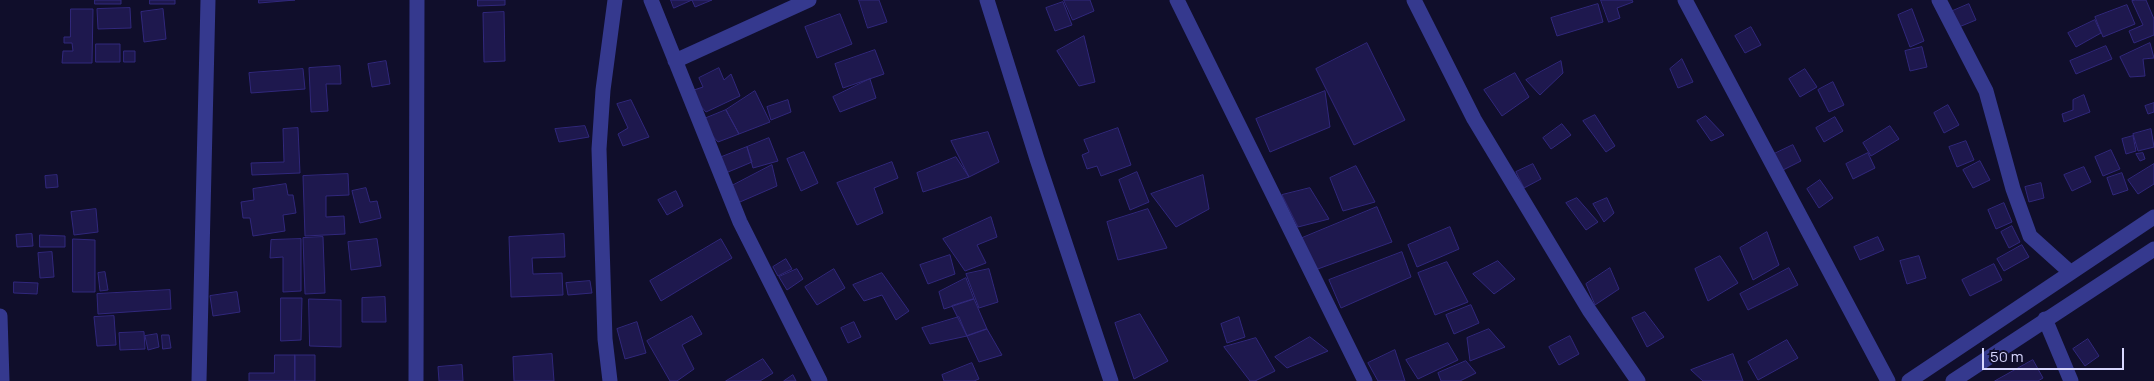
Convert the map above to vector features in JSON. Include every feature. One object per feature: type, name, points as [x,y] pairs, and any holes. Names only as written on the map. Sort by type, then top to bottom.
[{"type":"street","points":[[199,381],[208,0]]},
{"type":"street","points":[[416,381],[417,0]]},
{"type":"street","points":[[610,381],[605,339],[599,149],[603,90],[615,0]]},
{"type":"street","points":[[651,0],[740,222],[820,381]]},
{"type":"street","points":[[675,61],[809,0]]},
{"type":"street","points":[[987,0],[1037,159],[1111,381]]},
{"type":"street","points":[[1177,0],[1365,381]]},
{"type":"street","points":[[1414,0],[1474,119],[1589,310],[1638,381]]},
{"type":"street","points":[[1685,0],[1888,381]]},
{"type":"street","points":[[1939,0],[1986,91],[2013,189],[2030,236],[2070,272]]},
{"type":"street","points":[[1909,381],[2154,217]]},
{"type":"street","points":[[1953,381],[2154,249]]},
{"type":"street","points":[[0,316],[2,381]]},
{"type":"street","points":[[2045,319],[2071,381]]},
{"type":"building","points":[[95,0],[121,0],[121,4],[95,4]]},
{"type":"building","points":[[150,0],[175,0],[175,4],[150,4]]},
{"type":"building","points":[[259,0],[295,0],[259,3]]},
{"type":"building","points":[[478,0],[505,0],[505,5],[478,6]]},
{"type":"building","points":[[671,0],[692,0],[674,8]]},
{"type":"building","points":[[692,0],[712,0],[695,7]]},
{"type":"building","points":[[859,0],[879,0],[887,22],[868,28]]},
{"type":"building","points":[[1064,0],[1090,0],[1094,11],[1073,20]]},
{"type":"building","points":[[1601,0],[1632,0],[1633,2],[1617,8],[1620,18],[1609,22]]},
{"type":"building","points":[[2146,0],[2154,19],[2154,35],[2134,43],[2129,31],[2143,25],[2132,1]]},
{"type":"building","points":[[1063,2],[1072,25],[1055,31],[1046,8]]},
{"type":"building","points":[[1598,4],[1603,22],[1557,36],[1551,18]]},
{"type":"building","points":[[1969,4],[1976,20],[1954,29],[1948,13]]},
{"type":"building","points":[[2127,5],[2135,24],[2103,37],[2095,17]]},
{"type":"building","points":[[130,8],[131,28],[98,29],[97,9]]},
{"type":"building","points":[[71,9],[93,9],[92,63],[62,63],[63,51],[73,51],[72,43],[64,43],[64,37],[70,37]]},
{"type":"building","points":[[163,9],[166,39],[144,42],[141,12]]},
{"type":"building","points":[[1912,9],[1924,41],[1910,47],[1898,15]]},
{"type":"building","points":[[504,12],[505,61],[484,62],[483,13]]},
{"type":"building","points":[[840,14],[852,44],[817,58],[805,27]]},
{"type":"building","points":[[2095,20],[2101,33],[2076,47],[2068,33]]},
{"type":"building","points":[[1751,27],[1761,45],[1745,53],[1735,36]]},
{"type":"building","points":[[1084,36],[1095,82],[1079,86],[1057,51]]},
{"type":"building","points":[[1367,43],[1405,120],[1354,145],[1316,69]]},
{"type":"building","points":[[2150,43],[2154,58],[2143,59],[2145,76],[2130,77],[2120,57]]},
{"type":"building","points":[[96,44],[120,44],[120,62],[96,62]]},
{"type":"building","points":[[2106,46],[2112,59],[2076,74],[2070,61]]},
{"type":"building","points":[[1922,47],[1927,67],[1910,71],[1905,51]]},
{"type":"building","points":[[875,50],[884,74],[843,88],[835,64]]},
{"type":"building","points":[[124,51],[135,51],[135,62],[124,62]]},
{"type":"building","points":[[1682,59],[1693,82],[1678,88],[1670,69]]},
{"type":"building","points":[[386,61],[390,84],[372,87],[368,64]]},
{"type":"building","points":[[1561,61],[1563,73],[1540,95],[1526,80]]},
{"type":"building","points":[[340,66],[341,84],[326,84],[328,111],[311,112],[309,68]]},
{"type":"building","points":[[719,68],[724,80],[731,74],[740,96],[706,112],[688,92],[703,87],[699,78]]},
{"type":"building","points":[[303,69],[305,89],[251,93],[249,73]]},
{"type":"building","points":[[1805,69],[1817,87],[1800,97],[1789,79]]},
{"type":"building","points":[[1515,73],[1529,97],[1502,116],[1484,90]]},
{"type":"building","points":[[870,79],[876,98],[840,112],[833,97]]},
{"type":"building","points":[[1833,82],[1844,105],[1829,112],[1818,90]]},
{"type":"building","points":[[755,91],[770,122],[739,134],[726,110]]},
{"type":"building","points":[[1325,91],[1330,127],[1270,152],[1256,119]]},
{"type":"building","points":[[2084,95],[2090,112],[2064,122],[2062,114],[2073,110],[2073,100]]},
{"type":"building","points":[[631,100],[649,137],[623,146],[618,134],[628,128],[617,104]]},
{"type":"building","points":[[788,100],[791,112],[771,120],[767,107]]},
{"type":"building","points":[[2154,103],[2154,112],[2148,114],[2145,106]]},
{"type":"building","points":[[1948,105],[1959,125],[1944,133],[1934,113]]},
{"type":"building","points":[[726,110],[739,134],[718,142],[699,121]]},
{"type":"building","points":[[1595,115],[1615,146],[1606,152],[1583,121]]},
{"type":"building","points":[[1706,116],[1724,135],[1711,141],[1697,121]]},
{"type":"building","points":[[1835,117],[1843,131],[1824,142],[1816,128]]},
{"type":"building","points":[[1562,124],[1571,135],[1551,149],[1543,138]]},
{"type":"building","points":[[585,126],[589,137],[559,142],[555,129]]},
{"type":"building","points":[[1890,126],[1899,139],[1871,156],[1863,143]]},
{"type":"building","points":[[298,128],[300,173],[252,175],[251,163],[284,162],[283,129]]},
{"type":"building","points":[[1118,128],[1131,165],[1101,176],[1097,166],[1087,169],[1082,155],[1089,152],[1084,140]]},
{"type":"building","points":[[2151,129],[2154,147],[2138,151],[2133,134]]},
{"type":"building","points":[[988,132],[999,162],[969,177],[951,141]]},
{"type":"building","points":[[2133,136],[2136,151],[2126,154],[2122,139]]},
{"type":"building","points":[[769,138],[778,161],[753,168],[747,147]]},
{"type":"building","points":[[1966,141],[1974,160],[1957,167],[1949,147]]},
{"type":"building","points":[[1793,145],[1801,161],[1781,171],[1772,155]]},
{"type":"building","points":[[747,147],[752,162],[721,175],[709,162]]},
{"type":"building","points":[[2111,150],[2120,169],[2103,176],[2095,157]]},
{"type":"building","points":[[804,152],[818,183],[801,191],[787,159]]},
{"type":"building","points":[[1868,153],[1875,168],[1853,179],[1846,164]]},
{"type":"building","points":[[2143,153],[2145,159],[2140,161],[2136,154]]},
{"type":"building","points":[[956,157],[969,177],[923,192],[917,173]]},
{"type":"building","points":[[1980,161],[1990,180],[1973,188],[1963,170]]},
{"type":"building","points":[[892,162],[898,178],[874,188],[883,213],[857,225],[837,183]]},
{"type":"building","points":[[1533,164],[1541,179],[1524,188],[1516,172]]},
{"type":"building","points":[[2154,164],[2154,184],[2138,194],[2128,180]]},
{"type":"building","points":[[772,165],[777,186],[733,205],[726,189]]},
{"type":"building","points":[[1356,166],[1375,202],[1343,211],[1330,178]]},
{"type":"building","points":[[2084,167],[2091,182],[2072,191],[2064,175]]},
{"type":"building","points":[[1137,172],[1149,202],[1130,210],[1119,180]]},
{"type":"building","points":[[2122,173],[2128,190],[2113,195],[2107,178]]},
{"type":"building","points":[[348,174],[349,195],[326,196],[326,217],[344,216],[345,234],[305,236],[303,176]]},
{"type":"building","points":[[57,175],[58,187],[46,188],[45,176]]},
{"type":"building","points":[[1203,175],[1209,209],[1176,227],[1151,194]]},
{"type":"building","points":[[1820,180],[1833,198],[1819,208],[1807,189]]},
{"type":"building","points":[[2041,183],[2044,198],[2029,202],[2025,187]]},
{"type":"building","points":[[286,184],[288,195],[293,195],[296,213],[283,215],[285,231],[253,236],[250,218],[243,218],[241,202],[254,200],[253,189]]},
{"type":"building","points":[[366,188],[370,202],[377,201],[381,218],[360,223],[352,191]]},
{"type":"building","points":[[1310,188],[1329,219],[1298,227],[1282,195]]},
{"type":"building","points":[[676,191],[683,206],[667,215],[658,200]]},
{"type":"building","points":[[1577,198],[1598,222],[1586,230],[1566,203]]},
{"type":"building","points":[[1607,198],[1614,213],[1604,222],[1593,204]]},
{"type":"building","points":[[2004,203],[2012,222],[1996,229],[1988,210]]},
{"type":"building","points":[[1377,207],[1392,242],[1315,270],[1295,241]]},
{"type":"building","points":[[96,209],[98,232],[74,235],[71,212]]},
{"type":"building","points":[[1148,209],[1167,248],[1118,260],[1107,222]]},
{"type":"building","points":[[991,217],[997,237],[977,245],[986,263],[965,271],[943,239]]},
{"type":"building","points":[[2012,226],[2020,242],[2009,248],[2001,232]]},
{"type":"building","points":[[1450,227],[1459,249],[1417,267],[1408,245]]},
{"type":"building","points":[[1767,232],[1779,265],[1753,280],[1740,248]]},
{"type":"building","points":[[32,234],[33,246],[17,247],[16,235]]},
{"type":"building","points":[[564,234],[565,257],[532,258],[533,274],[562,273],[563,295],[511,297],[509,237]]},
{"type":"building","points":[[40,235],[65,236],[65,247],[40,247]]},
{"type":"building","points":[[323,237],[325,293],[305,294],[303,238]]},
{"type":"building","points":[[1878,237],[1884,250],[1860,260],[1854,247]]},
{"type":"building","points":[[73,239],[95,240],[95,292],[73,292]]},
{"type":"building","points":[[301,239],[301,291],[283,292],[283,257],[270,258],[271,240]]},
{"type":"building","points":[[377,239],[381,266],[351,270],[348,242]]},
{"type":"building","points":[[721,239],[732,258],[661,301],[650,281]]},
{"type":"building","points":[[2022,245],[2029,257],[2004,271],[1997,259]]},
{"type":"building","points":[[52,252],[54,277],[40,278],[38,253]]},
{"type":"building","points":[[1402,252],[1411,277],[1341,308],[1329,280]]},
{"type":"building","points":[[950,255],[955,274],[928,284],[920,265]]},
{"type":"building","points":[[1720,256],[1738,283],[1708,301],[1695,269]]},
{"type":"building","points":[[1919,256],[1926,278],[1907,284],[1900,261]]},
{"type":"building","points":[[786,259],[792,269],[778,276],[773,267]]},
{"type":"building","points":[[1498,261],[1515,279],[1494,294],[1473,274]]},
{"type":"building","points":[[1447,262],[1468,302],[1435,315],[1418,273]]},
{"type":"building","points":[[1994,264],[2002,280],[1970,296],[1962,280]]},
{"type":"building","points":[[1610,268],[1619,289],[1595,305],[1586,284]]},
{"type":"building","points":[[1789,268],[1798,285],[1748,310],[1740,294]]},
{"type":"building","points":[[797,269],[803,279],[787,290],[779,277]]},
{"type":"building","points":[[834,269],[845,288],[817,305],[805,287]]},
{"type":"building","points":[[989,269],[998,302],[979,308],[966,274]]},
{"type":"building","points":[[105,272],[108,290],[100,291],[98,273]]},
{"type":"building","points":[[882,273],[909,311],[896,320],[882,295],[864,301],[853,285]]},
{"type":"building","points":[[966,278],[974,299],[944,309],[939,292]]},
{"type":"building","points":[[590,281],[592,293],[568,295],[566,283]]},
{"type":"building","points":[[14,282],[38,283],[37,294],[14,293]]},
{"type":"building","points":[[170,290],[171,309],[98,314],[97,294]]},
{"type":"building","points":[[237,292],[240,312],[213,316],[210,296]]},
{"type":"building","points":[[385,297],[386,322],[362,322],[362,298]]},
{"type":"building","points":[[281,298],[302,298],[301,340],[281,341]]},
{"type":"building","points":[[309,299],[341,300],[341,347],[310,346]]},
{"type":"building","points":[[974,299],[987,329],[967,336],[952,306]]},
{"type":"building","points":[[1471,305],[1479,323],[1454,334],[1446,315]]},
{"type":"building","points":[[1645,312],[1664,337],[1647,347],[1632,318]]},
{"type":"building","points":[[1140,314],[1168,361],[1134,379],[1115,323]]},
{"type":"building","points":[[114,316],[116,345],[97,346],[94,317]]},
{"type":"building","points":[[692,316],[702,334],[682,345],[694,369],[677,381],[670,381],[647,341]]},
{"type":"building","points":[[959,317],[967,336],[930,344],[922,328]]},
{"type":"building","points":[[1239,317],[1245,337],[1227,343],[1221,324]]},
{"type":"building","points":[[637,322],[646,353],[625,359],[617,329]]},
{"type":"building","points":[[854,322],[861,337],[848,343],[841,328]]},
{"type":"building","points":[[987,329],[1002,355],[979,362],[967,336]]},
{"type":"building","points":[[1489,329],[1505,347],[1470,361],[1467,338]]},
{"type":"building","points":[[144,332],[145,349],[120,350],[119,333]]},
{"type":"building","points":[[157,334],[159,347],[148,350],[145,336]]},
{"type":"building","points":[[162,335],[169,335],[171,348],[163,349]]},
{"type":"building","points":[[1570,336],[1579,354],[1559,365],[1549,347]]},
{"type":"building","points":[[1310,337],[1328,351],[1287,368],[1275,357]]},
{"type":"building","points":[[1256,338],[1275,371],[1255,381],[1250,381],[1224,347]]},
{"type":"building","points":[[2088,339],[2099,356],[2085,366],[2073,349]]},
{"type":"building","points":[[1787,340],[1798,358],[1758,380],[1748,362]]},
{"type":"building","points":[[1448,343],[1458,360],[1418,379],[1406,360]]},
{"type":"building","points":[[1395,350],[1405,381],[1378,381],[1368,363]]},
{"type":"building","points":[[552,354],[554,381],[514,381],[513,357]]},
{"type":"building","points":[[1733,354],[1743,381],[1703,381],[1691,370]]},
{"type":"building","points":[[275,355],[295,355],[295,381],[249,381],[249,373],[274,373]]},
{"type":"building","points":[[295,355],[315,355],[315,381],[295,381]]},
{"type":"building","points":[[763,359],[773,373],[760,381],[726,381]]},
{"type":"building","points":[[2033,360],[2043,378],[2038,381],[1995,381]]},
{"type":"building","points":[[1466,361],[1476,373],[1460,381],[1441,381],[1438,373]]},
{"type":"building","points":[[972,363],[979,379],[974,381],[944,381],[942,375]]},
{"type":"building","points":[[462,365],[463,381],[439,381],[438,367]]},
{"type":"building","points":[[793,375],[796,381],[784,381]]}]
